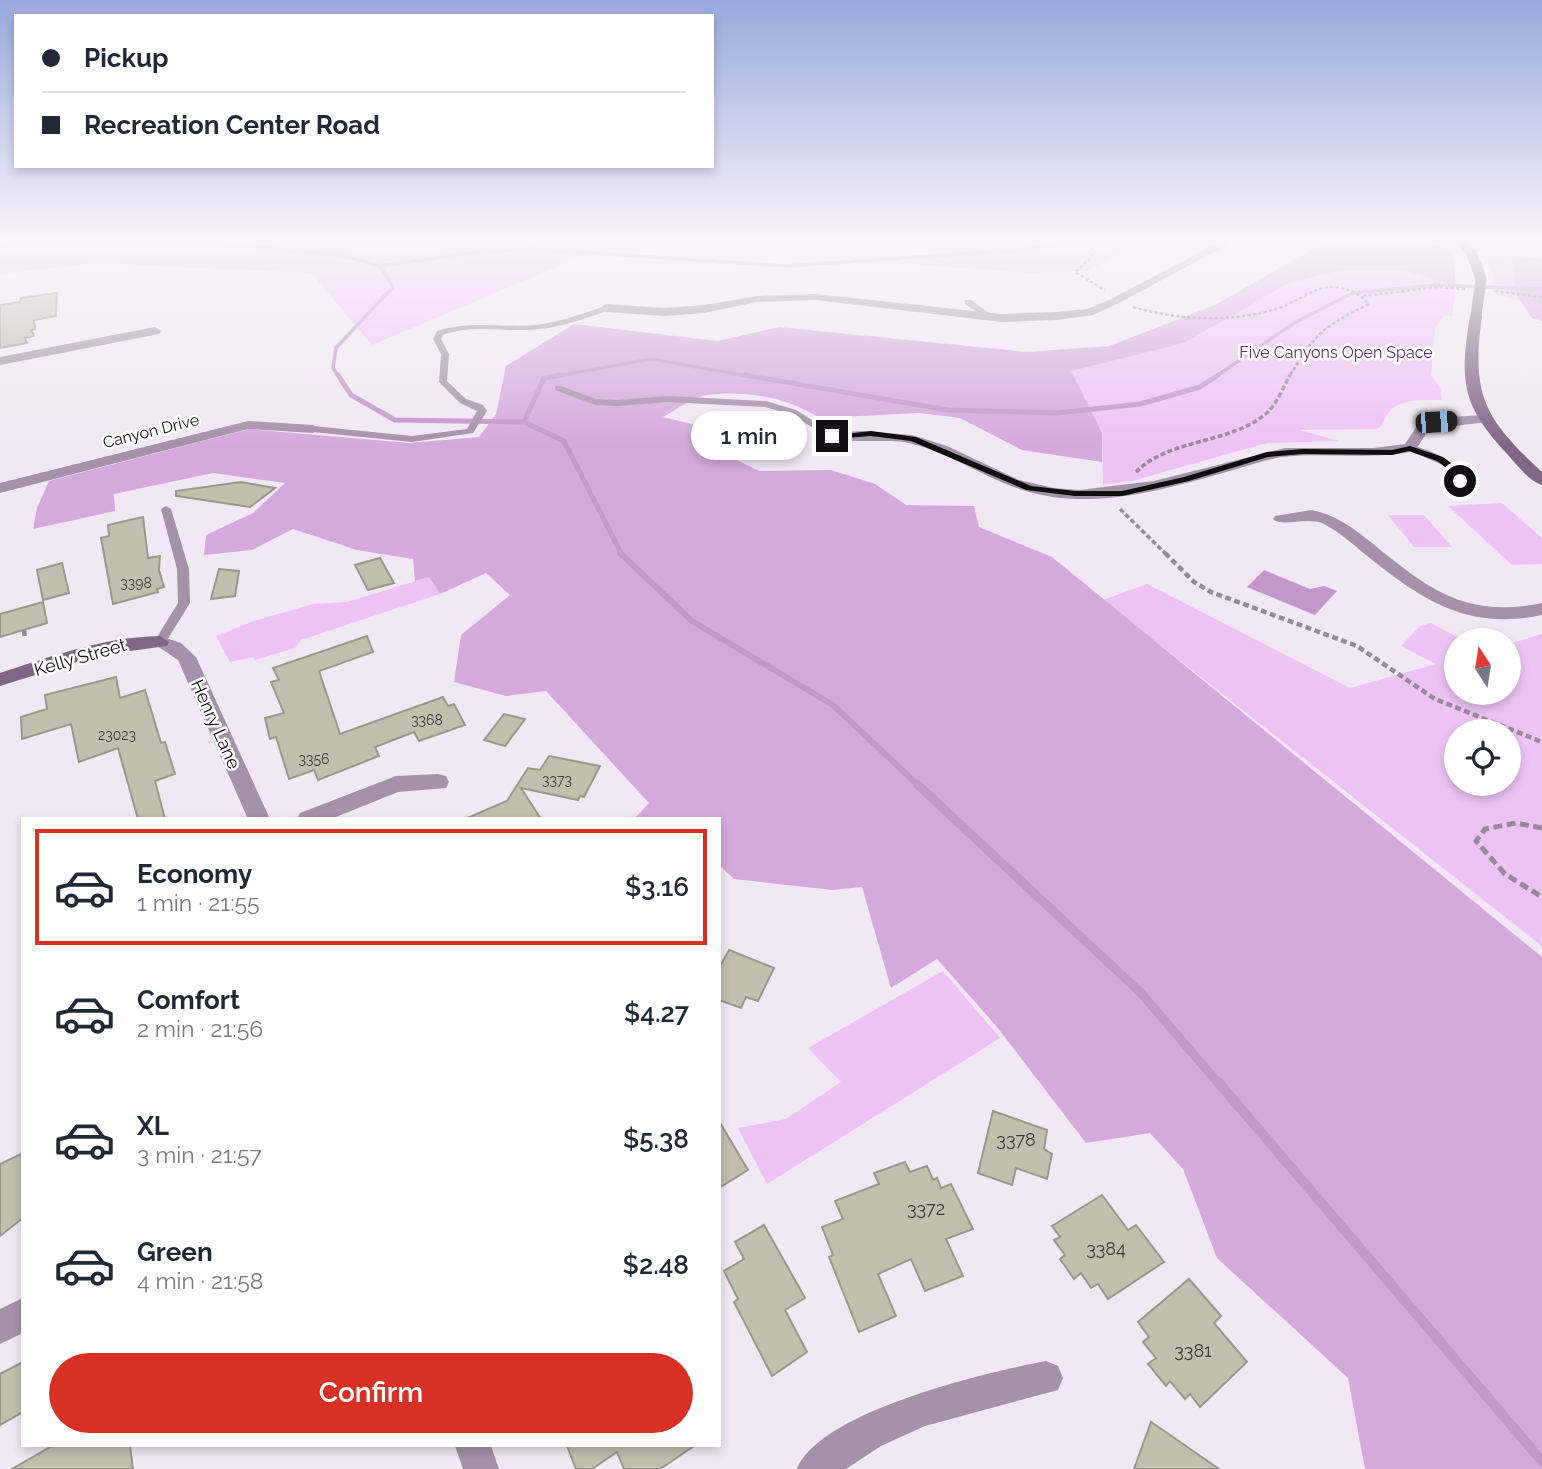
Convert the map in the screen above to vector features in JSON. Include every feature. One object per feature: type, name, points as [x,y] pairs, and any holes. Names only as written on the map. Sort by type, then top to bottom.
[{"type":"main road","points":[[1477,307],[1470,353],[1470,375],[1475,400],[1483,419],[1542,480]]},
{"type":"main road","name":"Kelly Street","points":[[0,680],[110,646],[137,641],[160,642]]},
{"type":"street","points":[[606,308],[665,312],[717,307]]},
{"type":"street","points":[[900,307],[991,317],[1056,317],[1088,312],[1101,307]]},
{"type":"street","points":[[0,362],[155,331]]},
{"type":"street","points":[[832,436],[871,434],[913,439],[1029,488],[1075,494],[1122,494],[1186,479],[1267,455],[1303,451],[1392,452],[1410,448],[1424,426],[1436,422],[1483,419]]},
{"type":"street","name":"Canyon Drive","points":[[0,488],[248,425],[267,424],[313,429]]},
{"type":"street","points":[[1281,519],[1298,514],[1327,519],[1406,578],[1460,609],[1486,616],[1510,617],[1542,609]]},
{"type":"street","name":"Henry Lane","points":[[160,642],[174,647],[186,657],[258,817]]},
{"type":"street","points":[[313,817],[396,784],[438,782]]},
{"type":"street","points":[[0,1327],[21,1316]]},
{"type":"street","points":[[815,1469],[897,1418],[970,1393],[1046,1378]]},
{"type":"street","points":[[473,1447],[481,1469]]},
{"type":"lane","points":[[975,307],[991,317]]},
{"type":"lane","points":[[313,429],[412,439],[470,431],[482,411],[480,407],[456,396],[443,382],[445,354],[437,339],[440,333],[455,327],[473,325],[529,328],[575,320],[606,308]]},
{"type":"lane","points":[[558,388],[595,402],[668,399],[766,404],[793,412],[832,436]]},
{"type":"lane","points":[[1410,448],[1440,459],[1456,470],[1460,481]]},
{"type":"lane","points":[[160,642],[184,603],[183,569],[166,509]]},
{"type":"path","points":[[1135,307],[1162,314],[1216,317],[1281,307]]},
{"type":"path","points":[[24,630],[25,638]]},
{"type":"path","points":[[1542,828],[1516,823],[1485,829],[1476,841],[1496,867],[1528,892],[1542,897]]},
{"type":"green space","points":[[339,307],[463,307],[372,345]]},
{"type":"green space","name":"Five Canyons Open Space","points":[[1248,307],[1453,307],[1452,317],[1445,315],[1435,328],[1431,376],[1440,387],[1442,400],[1400,404],[1389,412],[1376,429],[1299,430],[1339,441],[1267,443],[1132,481],[1103,485],[1102,433],[1070,371],[1184,343]]},
{"type":"green space","points":[[1502,503],[1542,538],[1542,564],[1512,565],[1448,506]]},
{"type":"green space","points":[[1388,515],[1424,515],[1452,547],[1414,547]]},
{"type":"green space","points":[[429,577],[440,594],[301,640],[295,648],[255,660],[253,657],[230,662],[216,636],[254,621],[313,604],[347,602]]},
{"type":"green space","points":[[1147,584],[1350,688],[1436,664],[1401,646],[1420,626],[1431,623],[1444,630],[1444,705],[1521,705],[1521,640],[1542,634],[1542,946],[1103,600]]},
{"type":"green space","points":[[943,971],[1000,1038],[767,1184],[738,1128],[786,1119],[841,1082],[808,1048]]},
{"type":"shaded area","points":[[1211,307],[1248,307],[1184,343],[1071,371],[1102,433],[1102,462],[1022,450],[960,418],[919,413],[819,418],[780,400],[751,395],[702,396],[663,417],[750,438],[723,453],[759,471],[831,470],[875,484],[906,505],[974,506],[979,527],[1052,557],[1542,957],[1542,1469],[1365,1469],[1348,1378],[1217,1258],[1183,1169],[1150,1133],[1086,1143],[997,1027],[937,959],[891,988],[862,887],[832,890],[734,879],[721,867],[721,817],[636,817],[649,803],[546,691],[506,696],[454,682],[461,635],[510,595],[486,573],[440,594],[429,577],[415,581],[413,559],[357,550],[293,529],[252,550],[204,555],[206,535],[253,513],[285,483],[213,473],[114,494],[115,511],[33,529],[37,508],[49,481],[249,429],[409,443],[479,437],[496,414],[506,366],[574,324],[718,341],[779,327],[1027,352],[1109,346]]},
{"type":"shaded area","points":[[1524,307],[1542,307],[1542,321],[1532,318]]},
{"type":"shaded area","points":[[1264,570],[1310,589],[1324,586],[1337,591],[1315,615],[1247,587]]},
{"type":"building","points":[[0,307],[56,307],[56,316],[34,320],[35,329],[31,330],[34,336],[25,338],[27,343],[0,348]]},
{"type":"building","points":[[241,482],[275,488],[250,507],[176,496],[176,491]]},
{"type":"building","points":[[143,517],[148,558],[160,556],[159,570],[164,587],[157,589],[158,592],[113,604],[101,538],[109,536],[108,525]]},
{"type":"building","points":[[380,558],[394,583],[368,590],[355,565]]},
{"type":"building","points":[[62,563],[69,593],[43,600],[37,570]]},
{"type":"building","points":[[219,569],[239,571],[235,596],[211,599]]},
{"type":"building","points":[[43,602],[47,623],[0,637],[0,614]]},
{"type":"building","points":[[367,636],[373,652],[319,671],[340,734],[443,697],[448,706],[454,704],[465,725],[419,741],[414,732],[375,747],[379,756],[318,780],[314,770],[289,779],[276,737],[270,739],[265,718],[284,713],[271,682],[279,680],[273,668]]},
{"type":"building","points":[[116,677],[120,698],[145,690],[161,743],[165,742],[175,774],[155,781],[164,817],[137,817],[118,748],[79,762],[71,724],[22,739],[21,717],[47,709],[45,695]]},
{"type":"building","points":[[504,714],[525,719],[505,746],[484,740]]},
{"type":"building","points":[[549,756],[600,766],[584,797],[580,796],[578,800],[521,788],[540,817],[470,817],[507,801],[528,768],[540,770]]},
{"type":"building","points":[[729,950],[774,968],[758,1001],[746,997],[741,1008],[721,1001],[721,964]]},
{"type":"building","points":[[993,1111],[1047,1130],[1044,1149],[1052,1154],[1047,1179],[1016,1168],[1012,1185],[978,1173]]},
{"type":"building","points":[[721,1124],[748,1170],[721,1187]]},
{"type":"building","points":[[21,1154],[21,1220],[0,1236],[0,1164]]},
{"type":"building","points":[[905,1162],[910,1172],[927,1166],[933,1180],[937,1178],[941,1188],[951,1184],[973,1229],[946,1239],[963,1276],[925,1291],[911,1259],[878,1274],[896,1316],[859,1332],[829,1257],[833,1255],[822,1227],[843,1219],[835,1201],[879,1184],[874,1173]]},
{"type":"building","points":[[1102,1195],[1128,1230],[1136,1225],[1164,1262],[1108,1299],[1098,1284],[1091,1288],[1081,1273],[1074,1279],[1060,1259],[1065,1255],[1054,1240],[1060,1237],[1052,1226]]},
{"type":"building","points":[[764,1225],[805,1298],[785,1310],[807,1352],[772,1376],[734,1302],[738,1299],[724,1271],[744,1259],[735,1242]]},
{"type":"building","points":[[1189,1279],[1221,1316],[1214,1323],[1247,1362],[1200,1407],[1190,1394],[1185,1399],[1170,1381],[1166,1386],[1148,1364],[1156,1358],[1143,1342],[1149,1337],[1138,1322]]},
{"type":"building","points":[[21,1363],[21,1413],[0,1425],[0,1374]]},
{"type":"building","points":[[1151,1422],[1173,1437],[1219,1469],[1134,1469]]},
{"type":"building","points":[[50,1447],[130,1447],[133,1469],[12,1469]]},
{"type":"building","points":[[567,1447],[693,1447],[660,1469],[624,1469],[617,1452],[592,1469],[576,1469]]},
{"type":"waterway","points":[[339,377],[333,368],[336,348],[375,307]]},
{"type":"waterway","points":[[1215,377],[1294,323],[1326,307]]},
{"type":"waterway","points":[[551,377],[651,359],[754,377]]},
{"type":"waterway","points":[[338,375],[351,395],[395,420],[524,422]]},
{"type":"waterway","points":[[524,422],[544,378],[561,375]]},
{"type":"waterway","points":[[744,375],[948,410],[1057,413],[1140,404],[1200,387],[1215,377]]},
{"type":"waterway","points":[[524,422],[564,441],[622,555]]},
{"type":"waterway","points":[[622,555],[692,621],[833,705],[919,786]]},
{"type":"waterway","points":[[917,784],[1141,993],[1219,1084]]},
{"type":"waterway","points":[[1218,1082],[1542,1461]]},
{"type":"route","points":[[832,436],[871,434],[913,439],[1029,488],[1075,494],[1122,494],[1186,479],[1267,455],[1303,451],[1392,452],[1410,448],[1440,459],[1456,470],[1460,481]]}]
